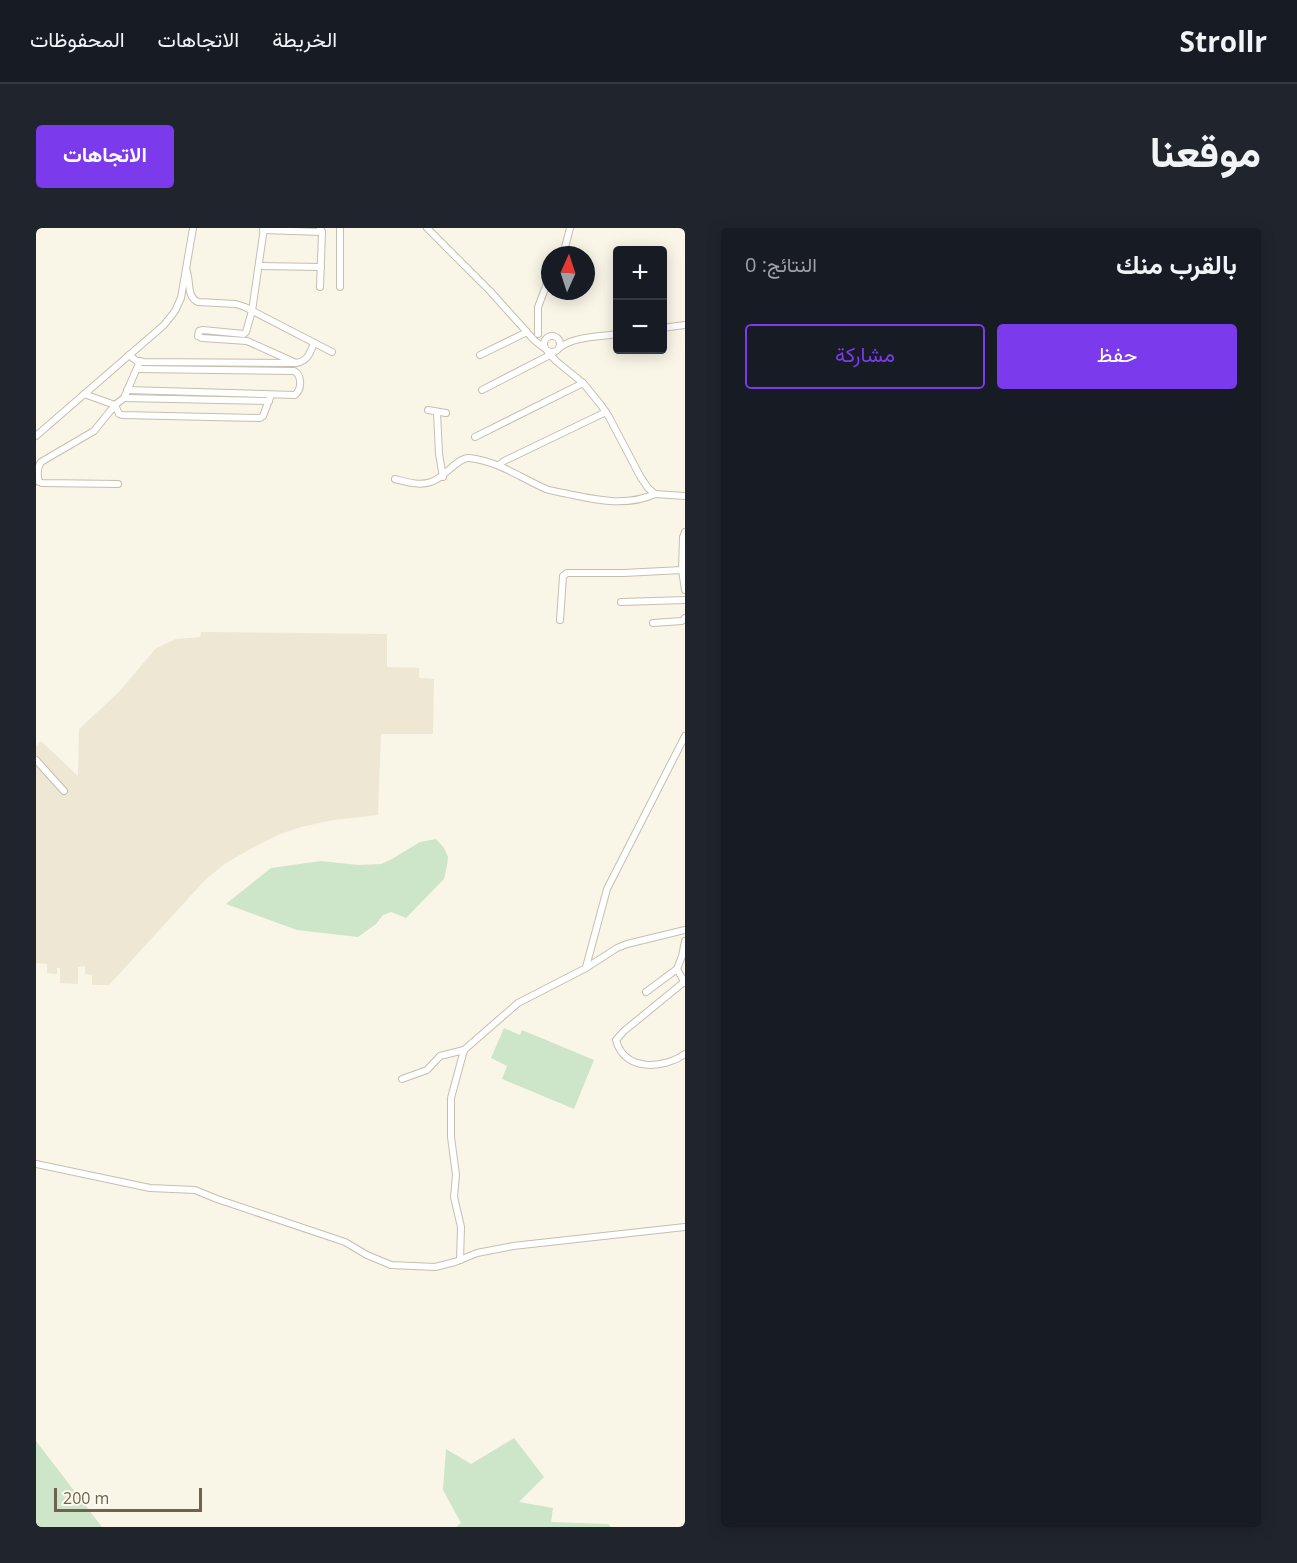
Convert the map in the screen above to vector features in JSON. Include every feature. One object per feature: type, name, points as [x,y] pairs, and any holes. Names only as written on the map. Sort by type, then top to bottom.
[{"type":"street","points":[[36,436],[164,325],[176,311],[181,298],[193,228]]},
{"type":"street","points":[[340,228],[340,287]]},
{"type":"street","points":[[427,228],[548,352],[583,383],[606,412],[640,476],[655,494]]},
{"type":"street","points":[[565,246],[570,228]]},
{"type":"street","points":[[296,363],[248,341],[202,338],[198,336],[199,331],[244,334],[247,330],[264,229],[321,230],[321,287]]},
{"type":"street","points":[[259,266],[321,267]]},
{"type":"street","points":[[186,268],[191,297],[194,300],[236,304],[332,352]]},
{"type":"street","points":[[538,334],[538,307],[541,299]]},
{"type":"street","points":[[667,327],[685,325]]},
{"type":"street","points":[[480,356],[526,330],[574,341]]},
{"type":"street","points":[[482,390],[548,352],[553,353],[565,344],[613,335]]},
{"type":"street","points":[[548,352],[544,340],[549,337]]},
{"type":"street","points":[[557,338],[560,342],[559,359],[565,368]]},
{"type":"street","points":[[129,355],[136,361],[296,363],[309,357],[314,343]]},
{"type":"street","points":[[118,484],[42,483],[38,478],[38,467],[41,462],[94,431],[115,405],[124,398],[140,361]]},
{"type":"street","points":[[124,398],[270,398],[295,395],[299,391],[300,376],[294,371],[137,369]]},
{"type":"street","points":[[475,437],[583,383]]},
{"type":"street","points":[[128,390],[270,398]]},
{"type":"street","points":[[84,394],[115,405],[119,414],[122,415],[260,418],[270,398]]},
{"type":"street","points":[[428,410],[446,412]]},
{"type":"street","points":[[437,412],[438,454],[443,477]]},
{"type":"street","points":[[499,465],[606,412]]},
{"type":"street","points":[[395,479],[416,484],[431,482],[443,477],[461,460],[467,458],[499,465],[549,490],[601,501],[628,502],[655,494],[685,496]]},
{"type":"street","points":[[685,532],[682,570],[685,590]]},
{"type":"street","points":[[560,620],[563,576],[567,573],[682,570]]},
{"type":"street","points":[[621,602],[685,600]]},
{"type":"street","points":[[653,623],[682,621],[685,618]]},
{"type":"street","points":[[586,968],[608,889],[685,736]]},
{"type":"street","points":[[36,760],[64,791]]},
{"type":"street","points":[[402,1078],[427,1070],[440,1056],[464,1050],[518,1003],[586,968],[611,952],[627,944],[685,930]]},
{"type":"street","points":[[646,992],[677,969],[684,956],[685,941]]},
{"type":"street","points":[[677,969],[685,982],[624,1031],[616,1041],[616,1045],[635,1064],[671,1062],[685,1054]]},
{"type":"street","points":[[460,1260],[461,1227],[454,1197],[456,1175],[451,1098],[464,1050]]},
{"type":"street","points":[[36,1164],[150,1188],[195,1190],[345,1242],[391,1265],[435,1267],[477,1253],[513,1246],[685,1227]]},
{"type":"shaded area","points":[[201,632],[387,634],[387,667],[419,668],[419,678],[434,679],[433,734],[381,734],[378,815],[333,820],[301,827],[280,834],[250,849],[226,863],[206,879],[109,985],[92,985],[92,975],[85,974],[85,966],[78,967],[78,984],[60,983],[60,968],[57,968],[57,974],[47,973],[47,964],[36,963],[36,747],[41,741],[78,776],[79,729],[119,692],[156,648],[176,639],[200,637]]},
{"type":"green space","points":[[436,839],[448,857],[444,879],[406,918],[391,912],[383,915],[376,924],[358,937],[297,930],[226,904],[271,868],[321,861],[358,865],[381,864],[420,842]]},
{"type":"green space","points":[[504,1028],[520,1035],[522,1030],[594,1060],[574,1109],[502,1079],[507,1066],[491,1058]]},
{"type":"green space","points":[[514,1438],[544,1477],[519,1502],[553,1508],[551,1522],[608,1524],[611,1527],[456,1527],[461,1523],[443,1490],[446,1449],[471,1464]]},
{"type":"green space","points":[[36,1441],[102,1527],[36,1527]]}]
